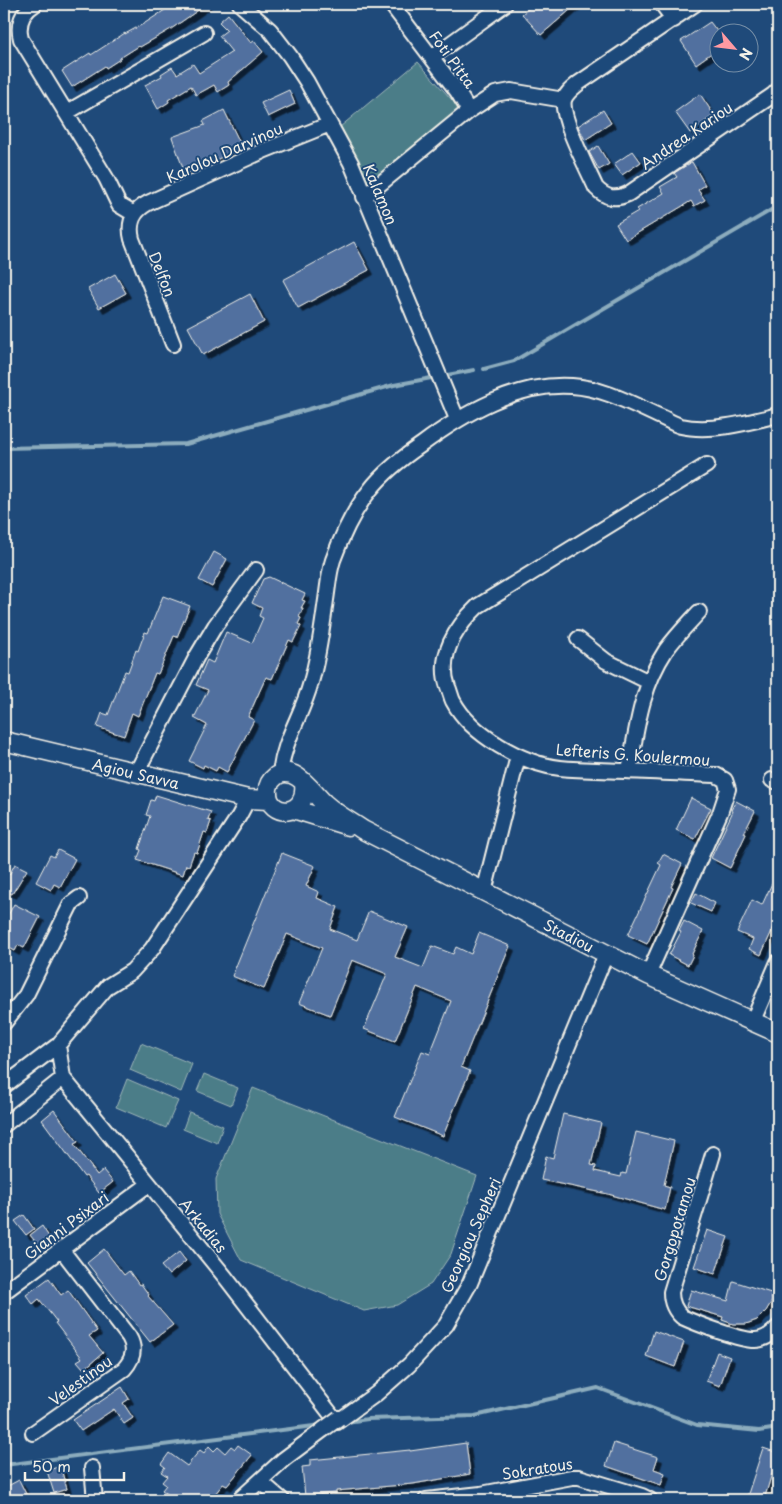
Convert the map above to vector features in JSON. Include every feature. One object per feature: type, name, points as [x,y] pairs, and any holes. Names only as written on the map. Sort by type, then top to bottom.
[{"type":"street","points":[[34,4],[22,14],[18,30],[21,39],[106,178],[119,204],[134,214]]},
{"type":"street","name":"Kalamon","points":[[241,4],[270,30],[290,56],[307,82],[351,163],[457,419]]},
{"type":"street","name":"Foti Pitta","points":[[391,4],[457,91],[469,111]]},
{"type":"street","points":[[432,58],[505,4]]},
{"type":"street","points":[[662,4],[674,20]]},
{"type":"street","points":[[364,197],[469,111],[495,94],[512,91],[564,100],[568,92],[579,83],[695,4]]},
{"type":"street","points":[[66,113],[204,33]]},
{"type":"street","name":"Andrea Kariou","points":[[564,100],[564,111],[569,126],[596,188],[602,195],[620,198],[778,90]]},
{"type":"street","name":"Karolou Darvinou","points":[[134,214],[148,203],[263,151],[330,124]]},
{"type":"street","name":"Delfon","points":[[134,214],[130,226],[132,239],[173,344]]},
{"type":"street","points":[[280,774],[286,742],[306,700],[311,684],[319,647],[332,563],[349,524],[370,490],[402,458],[457,419],[477,408],[529,389],[556,385],[600,391],[623,399],[672,423],[692,428],[719,426],[778,415]]},
{"type":"street","name":"Lefteris G. Koulermou","points":[[648,975],[720,813],[728,789],[725,780],[716,775],[559,768],[518,756],[500,746],[469,722],[454,702],[445,679],[445,665],[447,652],[454,635],[463,620],[478,606],[706,466]]},
{"type":"street","points":[[136,773],[197,656],[215,626],[256,570]]},
{"type":"street","points":[[629,771],[642,703],[649,682],[668,648],[699,612]]},
{"type":"street","points":[[578,639],[606,660],[649,682]]},
{"type":"street","name":"Agiou Savva","points":[[4,741],[248,798],[269,800]]},
{"type":"street","points":[[484,892],[518,756]]},
{"type":"street","points":[[280,774],[297,776],[304,784],[304,797],[298,806],[293,809],[281,810],[276,808],[269,800],[268,793],[271,782],[280,774]]},
{"type":"street","name":"Stadiou","points":[[304,784],[326,805],[363,830],[648,975],[778,1034]]},
{"type":"street","points":[[4,1086],[58,1045],[108,986],[132,972],[152,950],[239,816],[248,798]]},
{"type":"street","name":"Stadiou","points":[[293,809],[363,830]]},
{"type":"street","points":[[4,1023],[26,995],[71,904],[78,898]]},
{"type":"street","name":"Georgiou Sepheri","points":[[239,1500],[284,1459],[376,1394],[409,1365],[446,1324],[470,1283],[606,954]]},
{"type":"street","points":[[752,1023],[778,962]]},
{"type":"street","points":[[4,1124],[63,1078],[58,1045]]},
{"type":"street","name":"Arkadias","points":[[63,1078],[226,1278],[338,1420]]},
{"type":"street","name":"Gorgopotamou","points":[[713,1154],[672,1292],[672,1303],[677,1312],[689,1320],[747,1340],[767,1337],[778,1327]]},
{"type":"street","name":"Gianni Psixari","points":[[4,1292],[149,1184]]},
{"type":"street","name":"Velestinou","points":[[33,1433],[124,1369],[130,1362],[133,1354],[133,1345],[129,1337],[62,1249]]},
{"type":"street","points":[[92,1468],[96,1500]]},
{"type":"street","name":"Sokratous","points":[[426,1500],[482,1497],[572,1477],[579,1477],[650,1500]]},
{"type":"street","points":[[260,1481],[282,1500]]},
{"type":"green space","points":[[418,62],[460,109],[366,184],[340,127]]},
{"type":"green space","points":[[141,1043],[192,1064],[181,1092],[130,1070]]},
{"type":"green space","points":[[204,1074],[238,1088],[231,1105],[197,1091]]},
{"type":"green space","points":[[127,1079],[178,1101],[166,1128],[116,1107]]},
{"type":"green space","points":[[253,1088],[477,1176],[451,1254],[431,1284],[397,1305],[364,1311],[241,1260],[217,1214],[216,1179]]},
{"type":"green space","points":[[189,1112],[223,1126],[217,1143],[183,1129]]},
{"type":"building","points":[[174,4],[207,4],[171,29],[139,46],[106,68],[105,66],[72,87],[62,71]]},
{"type":"building","points":[[534,4],[577,4],[541,35],[522,14]]},
{"type":"building","points":[[228,14],[251,43],[254,41],[263,52],[228,82],[229,85],[218,92],[214,85],[196,95],[191,86],[168,100],[169,102],[158,109],[145,85],[162,76],[161,74],[172,67],[177,74],[193,64],[199,73],[232,52],[219,36],[227,30],[219,22]]},
{"type":"building","points":[[710,22],[710,54],[696,64],[681,41]]},
{"type":"building","points":[[289,90],[295,104],[268,117],[261,103]]},
{"type":"building","points":[[700,94],[714,115],[690,133],[675,112]]},
{"type":"building","points":[[224,110],[242,147],[204,167],[185,174],[172,137],[205,125],[203,121]]},
{"type":"building","points":[[603,110],[611,123],[585,140],[578,126]]},
{"type":"building","points":[[598,146],[609,164],[599,170],[589,152]]},
{"type":"building","points":[[633,151],[641,162],[622,175],[614,164]]},
{"type":"building","points":[[692,162],[705,185],[698,190],[705,200],[694,206],[691,201],[626,240],[616,224],[664,193],[660,187],[677,177],[674,173]]},
{"type":"building","points":[[354,242],[369,270],[298,308],[283,280]]},
{"type":"building","points":[[115,274],[126,293],[99,308],[88,289]]},
{"type":"building","points":[[250,294],[264,322],[203,355],[188,327]]},
{"type":"building","points":[[214,552],[227,559],[212,587],[199,580]]},
{"type":"building","points":[[269,577],[305,594],[302,600],[305,601],[301,608],[303,608],[298,624],[301,626],[293,642],[289,640],[272,679],[266,677],[248,717],[254,720],[227,772],[218,767],[216,771],[204,765],[203,768],[189,761],[207,725],[194,718],[208,690],[196,685],[207,660],[213,663],[226,632],[252,643],[263,618],[259,616],[262,608],[252,603],[263,579]]},
{"type":"building","points":[[163,596],[190,606],[177,637],[174,636],[158,674],[155,673],[138,716],[132,713],[124,736],[97,727],[102,713],[108,715],[125,671],[128,672],[145,632],[148,633]]},
{"type":"building","points":[[156,795],[211,812],[208,820],[211,821],[207,833],[204,832],[197,853],[194,852],[189,866],[186,865],[183,875],[137,860],[150,816],[146,815],[151,800],[154,801]]},
{"type":"building","points":[[691,798],[711,808],[695,839],[676,830]]},
{"type":"building","points":[[736,801],[755,811],[730,868],[711,858]]},
{"type":"building","points":[[58,850],[75,859],[60,887],[54,884],[51,890],[36,882],[50,855],[54,857]]},
{"type":"building","points":[[282,853],[315,866],[306,886],[319,892],[317,898],[338,907],[330,929],[357,940],[369,911],[408,927],[395,957],[423,968],[432,946],[453,954],[456,947],[471,954],[479,933],[510,946],[461,1067],[470,1071],[443,1136],[395,1117],[422,1051],[430,1054],[451,1001],[417,987],[395,1041],[364,1029],[387,974],[352,960],[330,1015],[299,1003],[322,948],[287,934],[264,989],[232,976]]},
{"type":"building","points":[[663,854],[682,864],[647,944],[628,935],[661,865],[658,863]]},
{"type":"building","points":[[15,864],[27,870],[12,894],[4,890],[4,872],[9,875]]},
{"type":"building","points":[[778,870],[778,918],[761,955],[749,949],[753,939],[737,932],[752,900],[762,905]]},
{"type":"building","points":[[696,893],[715,903],[711,912],[691,903]]},
{"type":"building","points":[[14,904],[40,917],[24,948],[18,945],[15,951],[4,945],[4,929],[8,922],[5,921]]},
{"type":"building","points":[[684,921],[703,931],[688,965],[669,955],[681,932],[679,931]]},
{"type":"building","points":[[54,1110],[78,1142],[74,1144],[97,1175],[103,1170],[113,1182],[99,1193],[86,1176],[84,1177],[42,1120]]},
{"type":"building","points":[[563,1114],[601,1123],[591,1165],[596,1166],[595,1171],[621,1177],[622,1173],[626,1174],[636,1132],[674,1141],[664,1185],[670,1187],[665,1210],[608,1194],[541,1180],[546,1156],[553,1158]]},
{"type":"building","points":[[24,1215],[34,1229],[26,1235],[15,1221]]},
{"type":"building","points":[[42,1226],[49,1237],[38,1245],[30,1235]]},
{"type":"building","points":[[707,1230],[728,1237],[715,1274],[694,1267]]},
{"type":"building","points":[[104,1249],[124,1275],[129,1271],[139,1285],[141,1284],[148,1296],[173,1325],[150,1342],[87,1263]]},
{"type":"building","points":[[179,1252],[186,1261],[169,1275],[161,1266]]},
{"type":"building","points":[[49,1278],[61,1295],[68,1290],[97,1331],[89,1336],[103,1353],[84,1369],[77,1361],[82,1358],[39,1299],[33,1304],[26,1295]]},
{"type":"building","points":[[733,1281],[771,1293],[772,1301],[757,1320],[746,1324],[733,1324],[722,1320],[723,1317],[686,1306],[691,1290],[728,1301]]},
{"type":"building","points":[[654,1331],[684,1342],[675,1367],[646,1356]]},
{"type":"building","points":[[717,1352],[730,1357],[720,1386],[706,1381]]},
{"type":"building","points":[[122,1387],[129,1399],[123,1403],[133,1418],[124,1424],[114,1409],[81,1431],[73,1420]]},
{"type":"building","points":[[466,1443],[470,1474],[413,1484],[336,1491],[336,1493],[305,1496],[302,1467],[310,1466],[310,1460],[410,1451]]},
{"type":"building","points":[[614,1443],[658,1457],[654,1469],[665,1473],[661,1485],[606,1466]]},
{"type":"building","points":[[238,1445],[252,1455],[227,1486],[223,1484],[210,1500],[165,1500],[169,1495],[162,1490],[166,1485],[162,1482],[167,1476],[161,1472],[165,1467],[161,1464],[169,1453],[187,1466],[200,1450],[204,1453],[209,1446],[214,1451],[218,1447],[225,1453],[231,1446],[235,1449]]},
{"type":"building","points":[[763,1448],[778,1453],[764,1500],[746,1500]]},
{"type":"building","points":[[60,1466],[67,1489],[54,1493],[47,1471]]},
{"type":"building","points":[[19,1480],[29,1500],[4,1500],[4,1488]]},
{"type":"waterway","points":[[484,369],[514,361],[778,206]]},
{"type":"waterway","points":[[4,448],[186,444],[394,385],[474,370]]},
{"type":"waterway","points":[[346,1422],[368,1419],[475,1416],[598,1388],[697,1425],[759,1431],[778,1428]]},
{"type":"waterway","points":[[4,1465],[322,1425]]}]
